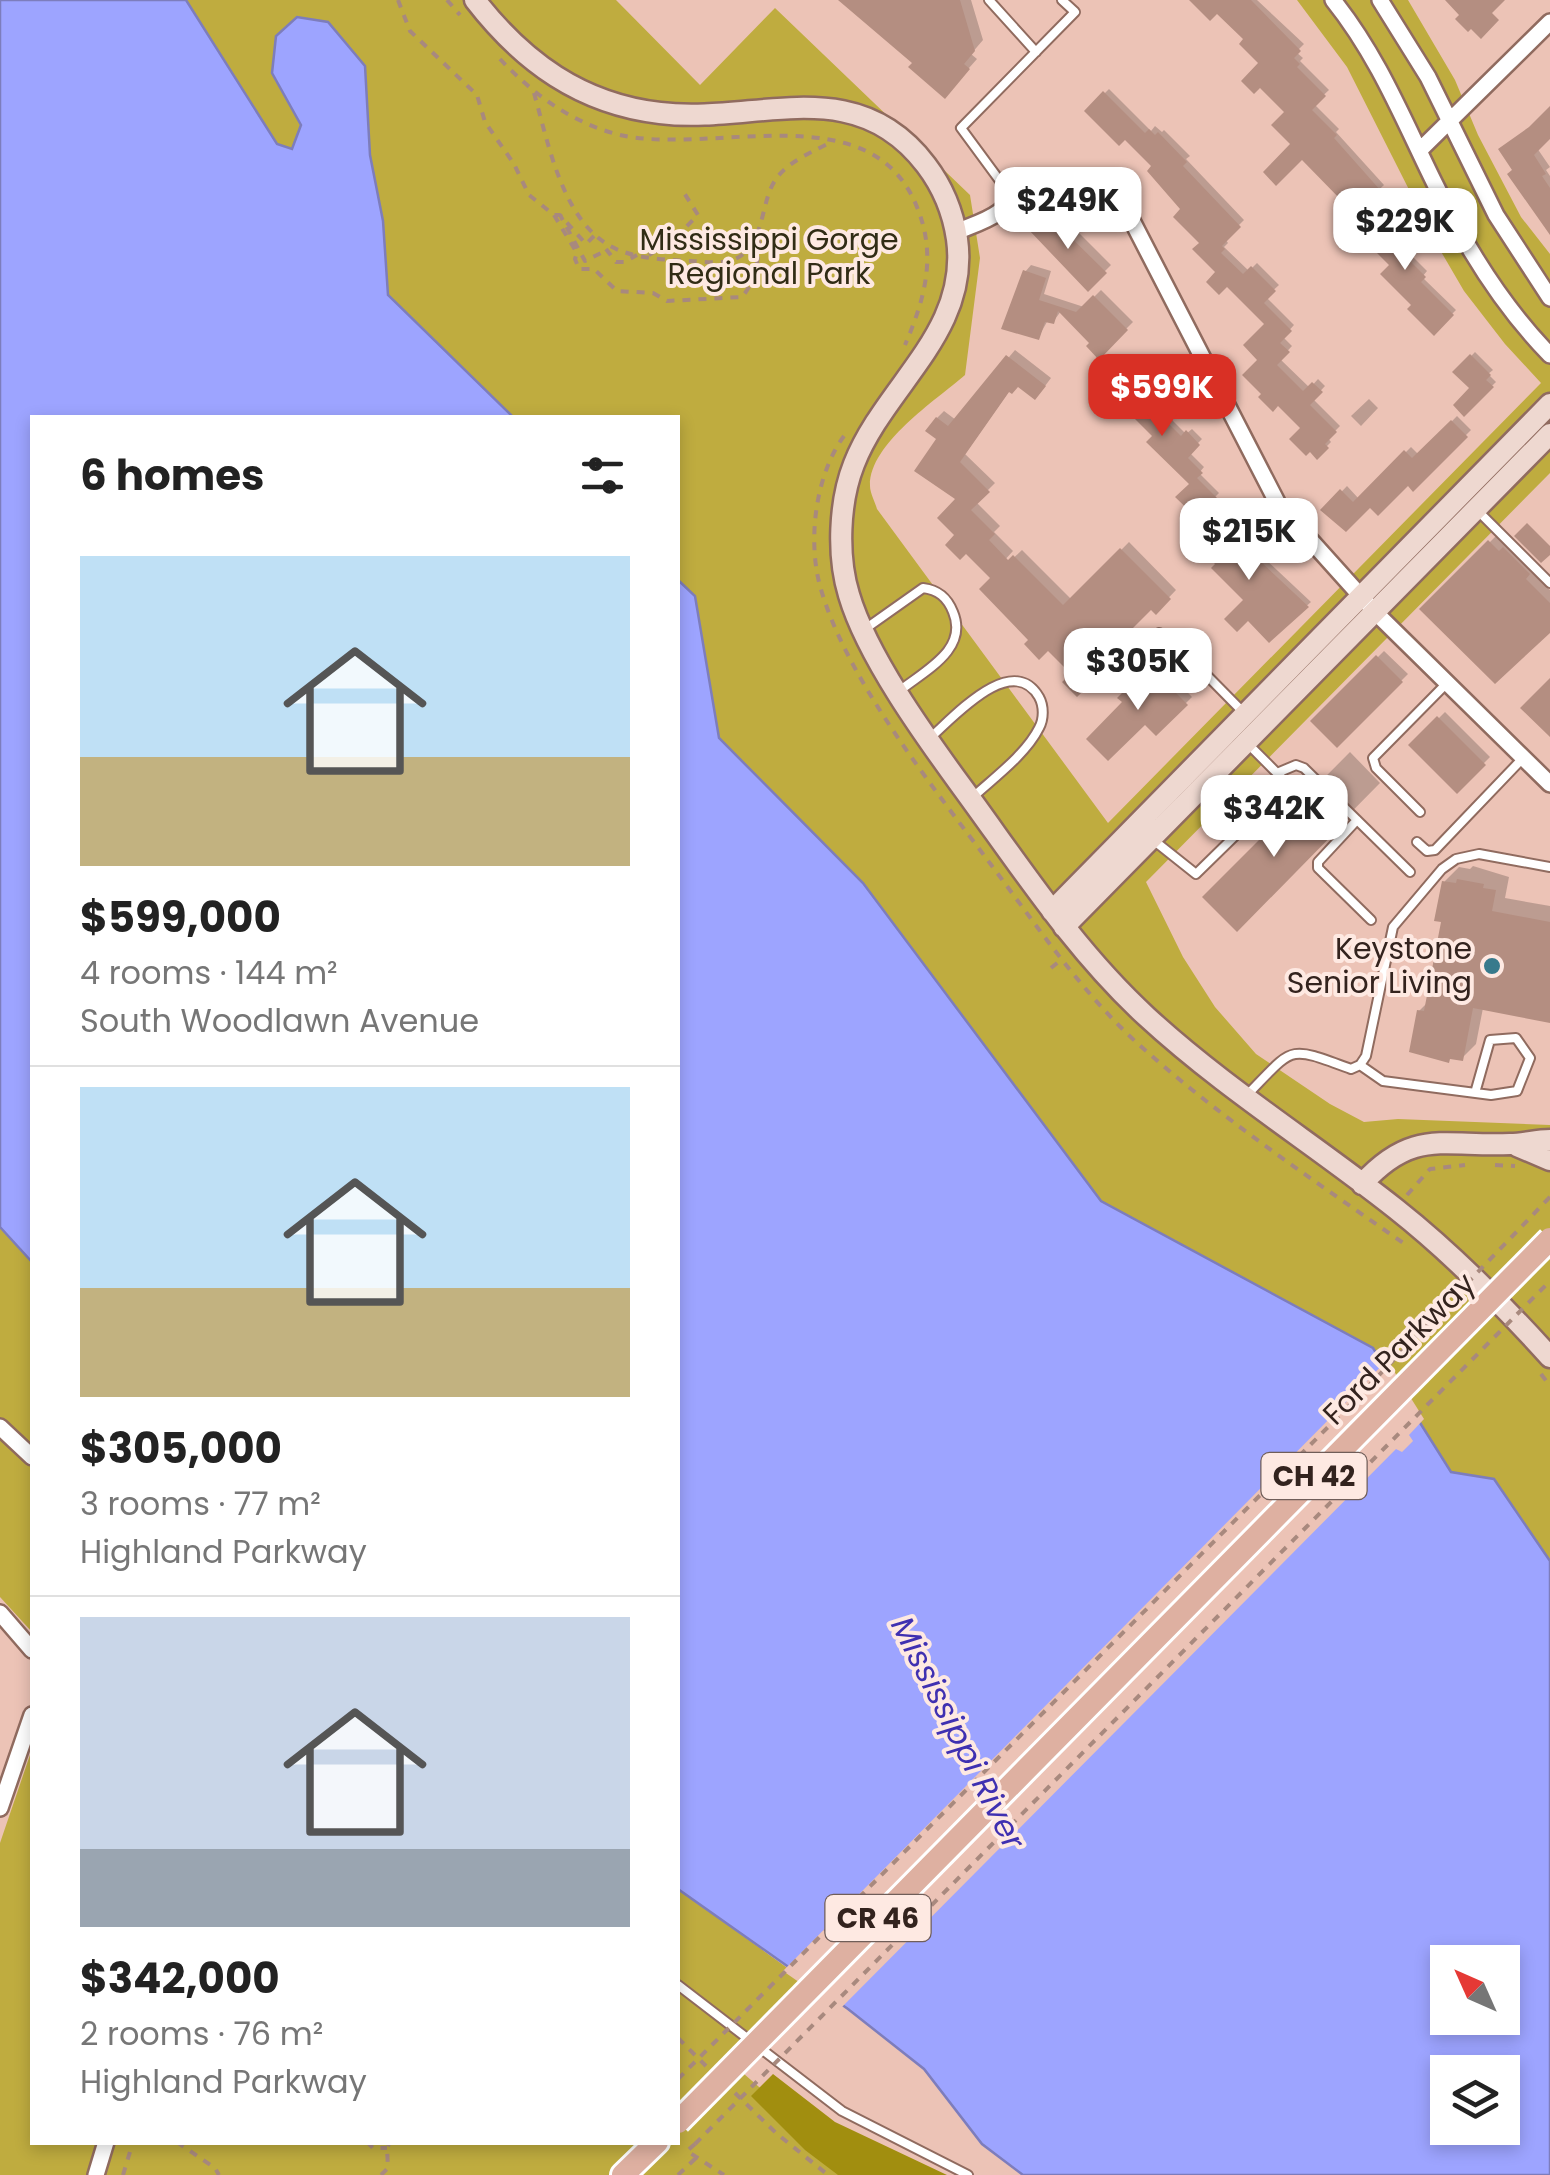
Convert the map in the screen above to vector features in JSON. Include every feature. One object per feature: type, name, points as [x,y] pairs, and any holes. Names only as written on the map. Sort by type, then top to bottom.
[{"type":"main road","name":"Ford Parkway","points":[[1078,1714],[1550,1239]]},
{"type":"main road","name":"CR 46","points":[[680,2120],[1078,1714]]},
{"type":"main road","points":[[623,2175],[654,2145]]},
{"type":"street","points":[[475,0],[523,54],[578,91],[626,108],[698,115],[819,106],[874,121],[914,150],[928,166],[950,210],[959,261],[951,307],[940,331],[866,439],[846,491],[847,592],[864,630],[928,740],[1092,961],[1145,1015],[1461,1264],[1543,1362]]},
{"type":"street","points":[[1334,0],[1356,28],[1388,83],[1461,233],[1498,291],[1550,355]]},
{"type":"street","points":[[1380,0],[1452,121],[1475,178],[1550,298]]},
{"type":"street","points":[[1420,150],[1550,22]]},
{"type":"street","points":[[956,232],[996,215],[1037,184],[1066,177],[1091,181],[1115,195],[1127,211],[1278,504],[1375,612],[1550,784]]},
{"type":"street","points":[[1058,919],[1134,827],[1550,404]]},
{"type":"street","points":[[1058,919],[1152,839],[1550,434]]},
{"type":"street","points":[[1238,721],[1247,744]]},
{"type":"street","points":[[1134,827],[1152,839]]},
{"type":"street","points":[[1362,1184],[1380,1164],[1402,1150],[1425,1144],[1550,1140]]},
{"type":"street","points":[[1511,1144],[1550,1160]]},
{"type":"street","points":[[0,1427],[30,1454]]},
{"type":"street","points":[[0,1612],[30,1648]]},
{"type":"street","points":[[0,1808],[30,1721]]},
{"type":"street","points":[[96,2175],[105,2145]]},
{"type":"lane","points":[[989,0],[1036,52]]},
{"type":"lane","points":[[1014,200],[961,128],[1075,12],[1062,0]]},
{"type":"lane","points":[[1477,510],[1550,582]]},
{"type":"lane","points":[[864,630],[923,588],[944,597],[952,610],[958,626],[951,650],[898,692]]},
{"type":"lane","points":[[1119,671],[1159,633],[1170,638],[1238,721]]},
{"type":"lane","points":[[928,740],[980,694],[1000,682],[1012,681],[1030,688],[1040,698],[1044,715],[1039,729],[970,799]]},
{"type":"lane","points":[[1420,812],[1376,768],[1372,758],[1449,681]]},
{"type":"lane","points":[[1152,839],[1196,874],[1288,784],[1247,744]]},
{"type":"lane","points":[[1417,842],[1427,851],[1434,850],[1524,757]]},
{"type":"lane","points":[[1277,773],[1296,764],[1304,768],[1410,872]]},
{"type":"lane","points":[[1357,820],[1318,862],[1318,868],[1371,920]]},
{"type":"lane","points":[[1246,1097],[1283,1058],[1295,1052],[1352,1069],[1360,1065],[1366,1056],[1394,927],[1430,882],[1456,858],[1479,854],[1550,867]]},
{"type":"lane","points":[[1360,1065],[1382,1080],[1475,1093],[1491,1095],[1517,1091],[1530,1058],[1516,1038],[1490,1040],[1475,1093]]},
{"type":"lane","points":[[680,1988],[842,2111],[968,2175]]},
{"type":"path","points":[[398,0],[410,31],[477,95],[485,122],[514,164],[529,195],[557,215],[586,244],[594,236]]},
{"type":"path","points":[[447,0],[467,23]]},
{"type":"path","points":[[500,59],[534,93],[580,120],[619,134],[688,142],[782,134],[869,150],[886,161],[900,176],[927,235],[928,276],[920,310],[903,348]]},
{"type":"path","points":[[534,93],[559,181],[594,236],[616,262],[638,254]]},
{"type":"path","points":[[557,215],[577,254],[580,270],[594,269],[617,291],[653,293],[668,301],[742,297],[752,285],[760,229],[776,179],[800,159],[834,142]]},
{"type":"path","points":[[647,256],[673,240],[698,215],[682,188]]},
{"type":"path","points":[[557,215],[586,261],[606,248],[728,263],[746,252],[760,229]]},
{"type":"path","points":[[839,444],[849,430]]},
{"type":"path","points":[[1051,968],[1062,959],[1132,1038],[1160,1062],[1231,1120],[1422,1256]]},
{"type":"path","points":[[1411,1190],[1430,1169],[1470,1164]]},
{"type":"path","points":[[1482,1165],[1528,1167]]},
{"type":"path","points":[[680,2078],[1344,1411],[1549,1198]]},
{"type":"path","points":[[724,2175],[687,2151],[1550,1281]]},
{"type":"path","points":[[1543,1362],[1550,1386]]},
{"type":"path","points":[[680,2040],[706,2065]]},
{"type":"path","points":[[734,2092],[828,2175]]},
{"type":"path","points":[[123,2175],[133,2145]]},
{"type":"path","points":[[181,2145],[219,2175]]},
{"type":"path","points":[[381,2175],[388,2168],[388,2145]]},
{"type":"path","points":[[678,2175],[698,2156]]},
{"type":"green space","name":"Mississippi Gorge Regional Park","points":[[186,0],[616,0],[700,85],[775,8],[970,195],[980,258],[965,375],[892,439],[873,470],[871,492],[877,509],[1108,823],[1541,383],[1464,291],[1347,67],[1297,0],[1408,0],[1455,80],[1478,135],[1521,217],[1550,254],[1550,473],[1146,882],[1183,957],[1215,1007],[1256,1054],[1330,1104],[1364,1122],[1398,1119],[1550,1125],[1550,1561],[1494,1479],[1451,1472],[1373,1348],[1101,1201],[863,883],[719,738],[695,597],[680,582],[680,415],[511,415],[388,295],[383,221],[370,155],[365,66],[328,22],[297,17],[276,36],[273,73],[301,125],[293,149],[278,145]]},
{"type":"green space","points":[[0,1227],[30,1260],[30,1630],[0,1597]]},
{"type":"green space","points":[[30,1755],[30,2145],[680,2145],[680,1890],[811,1985],[729,2061],[861,2175],[0,2175],[0,1843]]},
{"type":"shaded area","points":[[773,2074],[835,2122],[947,2175],[838,2175],[805,2150],[751,2096]]},
{"type":"water","points":[[0,0],[186,0],[277,144],[292,149],[301,125],[272,73],[276,36],[297,17],[328,22],[365,66],[370,155],[383,221],[388,295],[511,415],[30,415],[30,1260],[0,1227]]},
{"type":"water","name":"Mississippi River","points":[[680,582],[695,596],[719,738],[863,883],[1101,1201],[1373,1348],[1451,1472],[1494,1479],[1550,1561],[1550,2175],[1023,2175],[982,2144],[924,2069],[848,2009],[680,1890]]},
{"type":"pier","points":[[1387,1360],[1424,1419],[1409,1435],[1413,1441],[1402,1452],[1396,1449],[839,2010],[783,1971],[1346,1398]]},
{"type":"building","points":[[838,0],[960,0],[975,51],[964,64],[970,69],[945,99],[908,67],[912,63]]},
{"type":"building","points":[[1189,0],[1251,0],[1301,51],[1294,58],[1300,64],[1297,67],[1326,96],[1312,110],[1381,191],[1368,204],[1355,190],[1343,202],[1302,160],[1276,186],[1263,172],[1290,144],[1271,125],[1284,112],[1260,88],[1254,94],[1241,81],[1258,63],[1239,44],[1243,39],[1217,14],[1210,21]]},
{"type":"building","points":[[1445,0],[1505,0],[1492,13],[1499,20],[1481,39],[1455,19],[1459,15]]},
{"type":"building","points":[[1103,91],[1145,133],[1149,129],[1155,135],[1158,132],[1187,162],[1183,166],[1241,227],[1222,246],[1225,249],[1221,253],[1243,274],[1251,266],[1276,291],[1264,303],[1292,331],[1280,343],[1290,352],[1277,365],[1303,391],[1312,382],[1323,392],[1310,405],[1337,432],[1317,460],[1310,452],[1306,456],[1289,439],[1300,428],[1278,406],[1273,412],[1242,375],[1257,360],[1243,345],[1264,324],[1227,287],[1219,295],[1206,282],[1215,272],[1192,249],[1199,243],[1173,217],[1180,209],[1147,171],[1151,166],[1125,140],[1119,146],[1084,111]]},
{"type":"building","points":[[1550,106],[1550,139],[1534,155],[1550,188],[1550,235],[1507,174],[1512,170],[1498,149]]},
{"type":"building","points":[[1384,208],[1406,230],[1393,244],[1426,277],[1421,282],[1454,315],[1434,336],[1407,309],[1411,305],[1380,274],[1389,265],[1358,234]]},
{"type":"building","points":[[1045,212],[1107,273],[1088,292],[1028,229]]},
{"type":"building","points":[[1023,270],[1046,278],[1039,300],[1076,312],[1093,295],[1128,330],[1099,360],[1086,346],[1089,343],[1058,311],[1054,324],[1045,322],[1039,340],[1001,329]]},
{"type":"building","points":[[1470,354],[1491,375],[1486,380],[1494,387],[1464,417],[1453,405],[1469,388],[1452,372]]},
{"type":"building","points":[[1006,355],[1046,386],[1035,400],[1018,387],[1012,394],[1009,392],[960,462],[990,492],[971,510],[995,534],[989,540],[1008,560],[1013,555],[1063,605],[1120,548],[1171,599],[1156,615],[1151,610],[1108,653],[1115,660],[1077,697],[1062,682],[1071,674],[1048,651],[1039,660],[1024,644],[1028,640],[979,589],[990,578],[966,554],[960,560],[945,545],[954,535],[937,518],[955,499],[914,471],[936,439],[925,431],[936,417],[948,426]]},
{"type":"building","points":[[1115,366],[1156,401],[1151,406],[1181,436],[1186,430],[1200,445],[1188,458],[1203,473],[1197,478],[1217,498],[1197,518],[1175,497],[1189,484],[1146,442],[1152,436],[1098,382]]},
{"type":"building","points":[[1451,420],[1468,437],[1413,492],[1408,486],[1378,516],[1370,508],[1346,532],[1320,510],[1340,489],[1353,502],[1404,450],[1412,458]]},
{"type":"building","points":[[1211,515],[1309,607],[1269,643],[1248,621],[1237,632],[1224,619],[1243,600],[1211,568],[1215,564],[1196,544],[1200,540],[1193,532]]},
{"type":"building","points":[[1527,523],[1550,546],[1550,555],[1541,563],[1514,536]]},
{"type":"building","points":[[1488,540],[1499,551],[1503,547],[1530,574],[1526,579],[1550,603],[1550,633],[1495,684],[1419,609]]},
{"type":"building","points":[[1376,655],[1403,682],[1337,748],[1310,721]]},
{"type":"building","points":[[1149,666],[1188,705],[1156,736],[1145,725],[1108,761],[1086,739],[1122,702],[1117,698]]},
{"type":"building","points":[[1550,678],[1550,737],[1520,708]]},
{"type":"building","points":[[1437,716],[1486,765],[1457,794],[1408,745]]},
{"type":"building","points":[[1312,787],[1346,821],[1237,932],[1202,897]]},
{"type":"building","name":"Keystone Senior Living","points":[[1457,879],[1496,890],[1492,911],[1550,922],[1550,1023],[1473,1008],[1463,1061],[1450,1059],[1449,1063],[1409,1052],[1417,1010],[1424,1011],[1441,922],[1434,921],[1442,881],[1456,883]]},
{"type":"place","name":"Keystone Senior Living","points":[[1492,966]]}]
